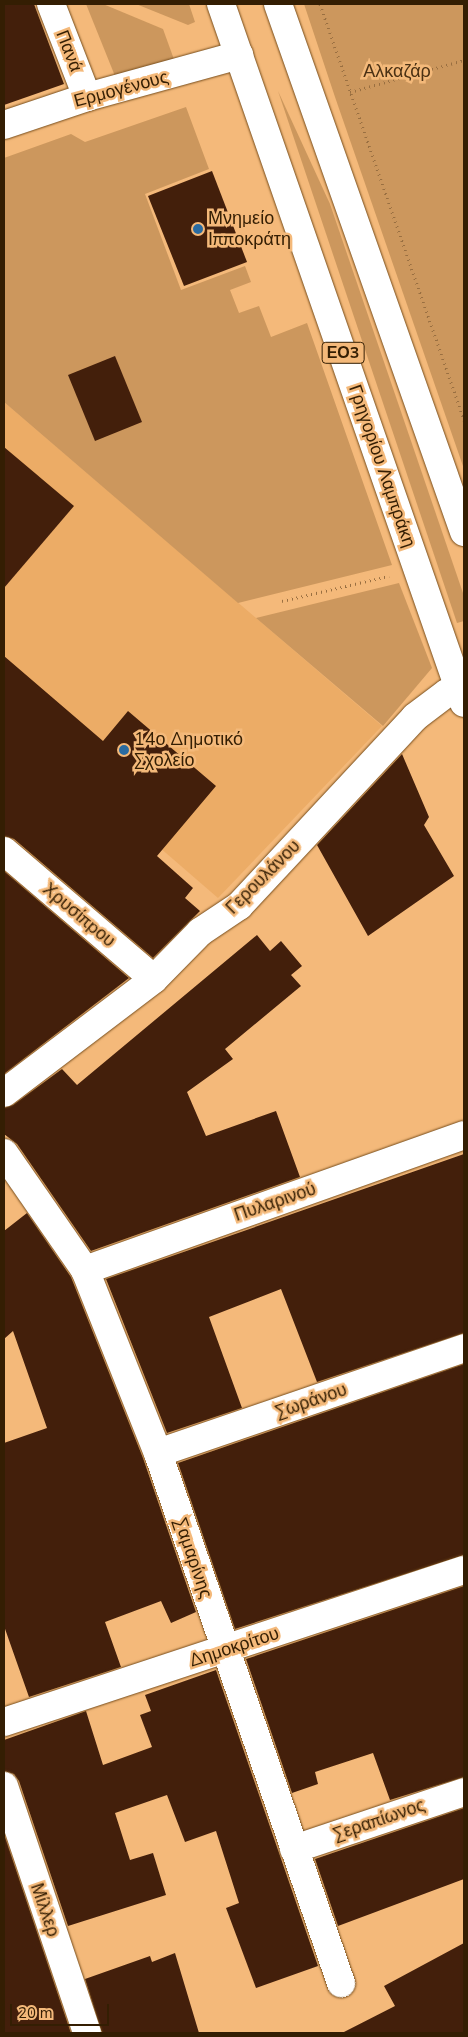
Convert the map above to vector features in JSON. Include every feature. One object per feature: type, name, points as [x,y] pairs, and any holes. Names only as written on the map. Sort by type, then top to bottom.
[{"type":"street","name":"Πανά","points":[[51,4],[87,97]]},
{"type":"street","name":"Γρηγορίου Λαμπράκη","points":[[221,4],[463,693]]},
{"type":"street","points":[[278,4],[464,532]]},
{"type":"street","name":"Ερμογένους","points":[[4,125],[87,97],[238,56]]},
{"type":"street","name":"Γερουλάνου","points":[[4,1093],[154,978],[200,932],[239,906],[415,718],[463,693]]},
{"type":"street","name":"Χρυσίπpου","points":[[4,851],[154,978]]},
{"type":"street","name":"Πυλαρινού","points":[[85,1270],[464,1136]]},
{"type":"street","name":"Σαμαρίνης","points":[[4,1153],[85,1270],[158,1454],[224,1651],[341,1983]]},
{"type":"street","name":"Σωράνου","points":[[158,1454],[464,1348]]},
{"type":"street","name":"Δημοκρίτου","points":[[4,1722],[224,1651],[464,1570]]},
{"type":"street","name":"Μίλλερ","points":[[4,1786],[87,2033]]},
{"type":"street","name":"Σεραπίωνος","points":[[294,1849],[464,1792]]},
{"type":"path","points":[[320,4],[464,421]]},
{"type":"path","points":[[350,92],[464,60]]},
{"type":"path","points":[[282,601],[418,567]]},
{"type":"shaded area","points":[[4,402],[382,726],[218,898],[4,713]]},
{"type":"green space","points":[[86,4],[103,4],[163,29],[176,65],[119,86]]},
{"type":"green space","points":[[136,4],[189,4],[195,22],[188,25]]},
{"type":"green space","name":"Αλκαζάρ","points":[[304,4],[464,4],[464,469],[335,97]]},
{"type":"green space","points":[[278,91],[330,204],[464,596],[464,621],[457,623]]},
{"type":"green space","points":[[186,107],[209,169],[145,194],[181,290],[245,266],[251,282],[230,290],[239,313],[259,306],[271,337],[307,323],[392,565],[238,603],[4,402],[4,158],[71,134],[85,142]]},
{"type":"green space","points":[[399,583],[432,668],[383,726],[256,618]]},
{"type":"building","points":[[4,4],[34,4],[64,84],[4,105]]},
{"type":"building","name":"Μνημείο Ιπποκράτη","points":[[212,171],[247,262],[184,286],[148,196]]},
{"type":"building","points":[[115,356],[142,422],[95,441],[68,375]]},
{"type":"building","points":[[4,447],[74,506],[4,588]]},
{"type":"building","points":[[4,656],[103,741],[128,711],[216,786],[157,856],[193,888],[185,898],[200,911],[153,958],[14,839],[4,836]]},
{"type":"building","points":[[402,754],[429,817],[424,825],[454,876],[368,936],[317,845]]},
{"type":"building","points":[[4,871],[129,978],[4,1074]]},
{"type":"building","points":[[257,935],[270,951],[281,941],[302,966],[291,975],[301,986],[225,1049],[233,1059],[187,1092],[206,1136],[276,1111],[300,1177],[91,1251],[17,1144],[4,1134],[4,1108],[13,1105],[62,1069],[77,1085]]},
{"type":"building","points":[[464,1154],[464,1333],[317,1382],[281,1289],[209,1317],[242,1408],[167,1433],[106,1279]]},
{"type":"building","points":[[27,1213],[71,1277],[143,1458],[196,1612],[171,1623],[161,1601],[105,1622],[121,1667],[29,1697],[4,1626],[4,1443],[47,1428],[13,1331],[4,1339],[4,1231]]},
{"type":"building","points":[[464,1364],[464,1555],[235,1629],[178,1463]]},
{"type":"building","points":[[464,1586],[464,1777],[390,1800],[373,1753],[315,1772],[318,1784],[292,1793],[246,1659]]},
{"type":"building","points":[[216,1670],[318,1966],[256,1988],[226,1908],[239,1903],[216,1831],[185,1842],[167,1795],[115,1813],[130,1860],[153,1853],[166,1895],[68,1926],[19,1781],[14,1774],[4,1771],[4,1740],[86,1711],[103,1765],[152,1747],[140,1715],[151,1711],[145,1695]]},
{"type":"building","points":[[464,1808],[464,1879],[338,1926],[315,1859]]},
{"type":"building","points":[[4,1834],[71,2033],[4,2033]]},
{"type":"building","points":[[464,1943],[464,2033],[342,2033],[395,2006],[384,1986]]},
{"type":"building","points":[[175,1953],[199,2033],[102,2033],[85,1979],[150,1956],[152,1962]]},
{"type":"place","name":"Μνημείο Ιπποκράτη","points":[[198,229]]},
{"type":"place","name":"14ο Δημοτικό Σχολείο","points":[[124,750]]}]
